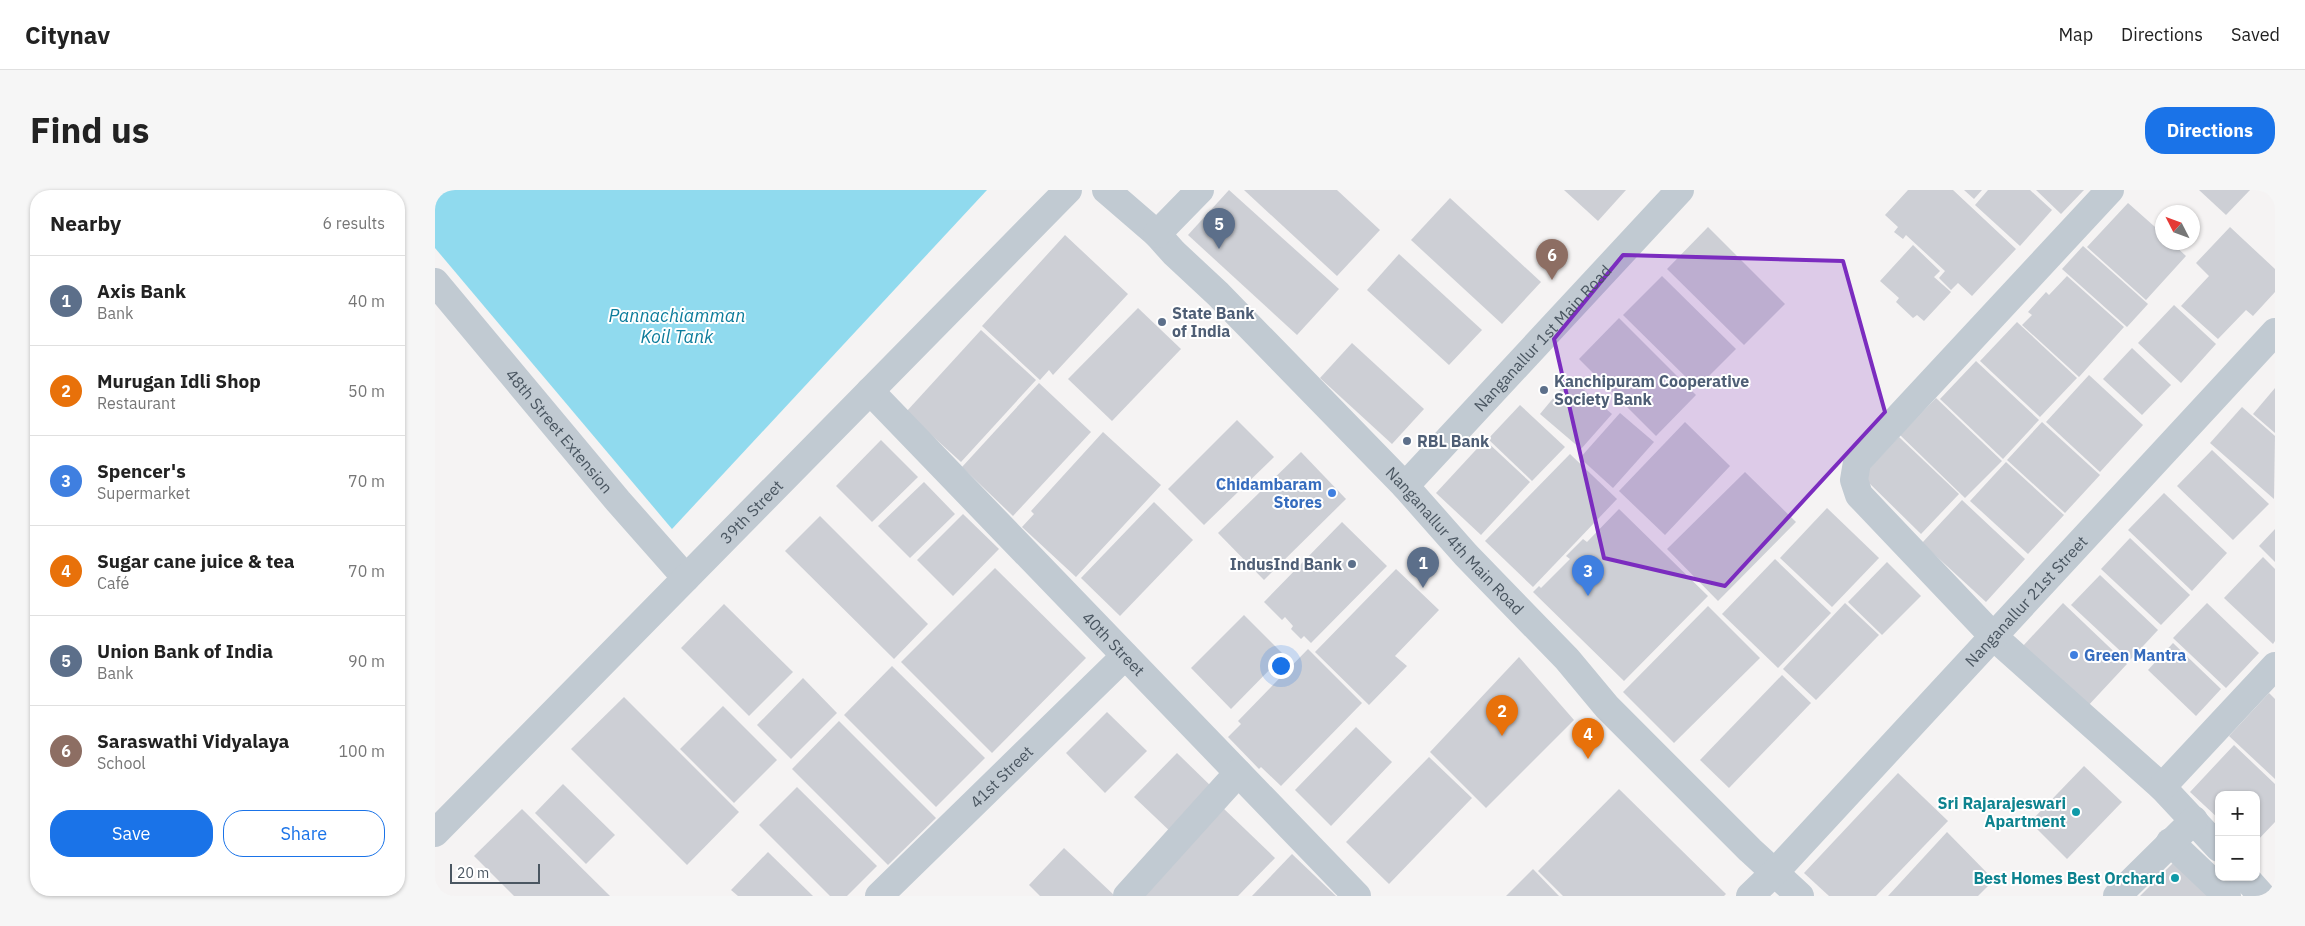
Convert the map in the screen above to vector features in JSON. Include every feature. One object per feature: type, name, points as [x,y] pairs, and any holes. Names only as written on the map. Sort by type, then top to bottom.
[{"type":"street","name":"39th Street","points":[[435,833],[1068,190]]},
{"type":"street","name":"Nanganallur 4th Main Road","points":[[1106,190],[1157,234],[1405,486],[1466,555],[1567,659],[1607,707],[1750,850],[1800,896]]},
{"type":"street","points":[[1157,234],[1200,190]]},
{"type":"street","name":"Nanganallur 1st Main Road","points":[[1405,486],[1680,190]]},
{"type":"street","points":[[2110,190],[1857,462],[1854,480],[1859,495],[1993,637],[2162,787],[2215,843]]},
{"type":"street","name":"48th Street Extension","points":[[435,282],[618,501],[686,578]]},
{"type":"street","name":"Nanganallur 21st Street","points":[[1750,896],[2275,332]]},
{"type":"street","name":"40th Street","points":[[870,391],[1357,896]]},
{"type":"street","name":"41st Street","points":[[884,894],[1125,656]]},
{"type":"street","points":[[2162,787],[2275,666]]},
{"type":"street","points":[[1127,896],[1238,773]]},
{"type":"street","points":[[2117,896],[2170,842],[2195,820]]},
{"type":"street","points":[[2170,842],[2227,896]]},
{"type":"street","points":[[2249,881],[2262,896]]},
{"type":"highlighted area","points":[[1623,255],[1843,261],[1885,412],[1725,586],[1604,558],[1554,339]]},
{"type":"water","name":"Pannachiamman Koil Tank","points":[[435,190],[987,190],[672,529],[435,248]]},
{"type":"building","points":[[1229,190],[1339,289],[1297,335],[1188,235]]},
{"type":"building","points":[[1244,190],[1337,190],[1380,230],[1337,276]]},
{"type":"building","points":[[1564,190],[1626,190],[1598,221]]},
{"type":"building","points":[[1908,190],[1953,190],[2016,249],[1972,296],[1958,283],[1951,290],[1939,278],[1945,271],[1906,235],[1903,239],[1894,232],[1898,227],[1885,215]]},
{"type":"building","points":[[1964,190],[1982,190],[1974,199]]},
{"type":"building","points":[[1988,190],[2030,190],[2052,210],[2020,246],[1975,205]]},
{"type":"building","points":[[2036,190],[2084,190],[2061,214]]},
{"type":"building","points":[[2199,190],[2250,190],[2226,215]]},
{"type":"building","points":[[1450,198],[1541,282],[1502,324],[1411,240]]},
{"type":"building","points":[[2128,203],[2155,227],[2155,250],[2180,250],[2186,256],[2146,300],[2087,247]]},
{"type":"building","points":[[1708,227],[1785,304],[1744,345],[1667,269]]},
{"type":"building","points":[[2230,227],[2275,269],[2275,292],[2253,316],[2246,310],[2218,339],[2181,306],[2209,276],[2196,263]]},
{"type":"building","points":[[1065,235],[1128,294],[1053,375],[1049,370],[1040,380],[982,326]]},
{"type":"building","points":[[1913,245],[1940,271],[1934,277],[1951,292],[1924,321],[1917,315],[1913,318],[1896,302],[1899,298],[1880,281]]},
{"type":"building","points":[[2083,246],[2148,304],[2127,327],[2062,269]]},
{"type":"building","points":[[1399,254],[1482,330],[1449,365],[1367,290]]},
{"type":"building","points":[[1662,276],[1736,349],[1697,388],[1623,315]]},
{"type":"building","points":[[2067,276],[2124,327],[2079,377],[2022,325],[2032,315],[2028,312],[2046,292],[2049,295]]},
{"type":"building","points":[[2174,305],[2216,344],[2181,383],[2138,343]]},
{"type":"building","points":[[1138,308],[1181,349],[1112,421],[1068,379]]},
{"type":"building","points":[[1619,318],[1696,395],[1656,436],[1579,359]]},
{"type":"building","points":[[2017,322],[2077,378],[2040,417],[1980,361]]},
{"type":"building","points":[[981,330],[1036,380],[961,462],[906,412]]},
{"type":"building","points":[[1352,343],[1424,409],[1392,444],[1320,378]]},
{"type":"building","points":[[2132,348],[2171,385],[2142,415],[2103,379]]},
{"type":"building","points":[[1976,361],[2039,420],[2003,459],[1940,399]]},
{"type":"building","points":[[2089,375],[2143,425],[2100,472],[2046,422]]},
{"type":"building","points":[[1570,378],[1612,414],[1581,449],[1540,414]]},
{"type":"building","points":[[1039,383],[1091,432],[1013,516],[962,467]]},
{"type":"building","points":[[2275,388],[2275,433],[2253,414]]},
{"type":"building","points":[[1936,398],[2002,461],[1965,498],[1900,435]]},
{"type":"building","points":[[1520,405],[1565,447],[1532,481],[1488,439]]},
{"type":"building","points":[[2242,407],[2275,436],[2274,499],[2210,443]]},
{"type":"building","points":[[1620,413],[1654,442],[1613,488],[1580,458]]},
{"type":"building","points":[[1237,420],[1274,457],[1204,525],[1168,489]]},
{"type":"building","points":[[1685,422],[1730,466],[1665,535],[1619,491]]},
{"type":"building","points":[[2042,422],[2100,475],[2065,513],[2007,460]]},
{"type":"building","points":[[1103,432],[1161,485],[1076,577],[1022,527],[1034,514],[1031,511]]},
{"type":"building","points":[[1899,437],[1959,494],[1921,534],[1862,476]]},
{"type":"building","points":[[881,440],[918,477],[872,522],[836,486]]},
{"type":"building","points":[[1485,440],[1530,482],[1481,535],[1436,493]]},
{"type":"building","points":[[2212,450],[2269,504],[2233,540],[2177,486]]},
{"type":"building","points":[[1301,452],[1346,499],[1264,580],[1218,533]]},
{"type":"building","points":[[1570,454],[1617,499],[1533,587],[1485,541]]},
{"type":"building","points":[[2006,462],[2064,515],[2028,554],[1970,501]]},
{"type":"building","points":[[1745,472],[1796,522],[1718,601],[1667,549]]},
{"type":"building","points":[[924,482],[955,514],[910,558],[878,526]]},
{"type":"building","points":[[2164,493],[2227,553],[2192,591],[2128,530]]},
{"type":"building","points":[[1962,500],[2025,559],[1986,602],[1922,543]]},
{"type":"building","points":[[1154,502],[1193,540],[1120,616],[1081,578]]},
{"type":"building","points":[[1827,508],[1879,558],[1832,607],[1780,558]]},
{"type":"building","points":[[1619,509],[1708,596],[1624,681],[1533,592],[1539,586],[1541,588],[1570,559],[1566,556],[1583,539],[1587,542]]},
{"type":"building","points":[[963,514],[999,549],[953,596],[917,560]]},
{"type":"building","points":[[820,516],[928,624],[894,659],[785,551]]},
{"type":"building","points":[[1342,522],[1387,566],[1311,643],[1304,636],[1301,639],[1291,629],[1293,626],[1285,617],[1282,620],[1264,602]]},
{"type":"building","points":[[2275,529],[2275,562],[2259,546]]},
{"type":"building","points":[[2130,538],[2190,595],[2161,625],[2101,569]]},
{"type":"building","points":[[2263,557],[2275,569],[2275,641],[2273,644],[2224,598]]},
{"type":"building","points":[[1775,559],[1831,613],[1778,668],[1722,614]]},
{"type":"building","points":[[1887,562],[1921,596],[1882,635],[1848,602]]},
{"type":"building","points":[[995,568],[1086,658],[992,753],[901,662]]},
{"type":"building","points":[[1396,569],[1439,610],[1395,656],[1407,666],[1369,705],[1315,652]]},
{"type":"building","points":[[2100,575],[2158,630],[2130,660],[2071,605]]},
{"type":"building","points":[[1845,603],[1879,635],[1816,700],[1783,669]]},
{"type":"building","name":"Green Mantra","points":[[2063,603],[2127,664],[2086,708],[2022,647]]},
{"type":"building","points":[[2207,603],[2259,653],[2226,688],[2173,638]]},
{"type":"building","points":[[724,604],[793,672],[749,716],[681,648]]},
{"type":"building","points":[[1708,606],[1760,658],[1674,743],[1623,692]]},
{"type":"building","points":[[1244,615],[1284,655],[1231,709],[1191,668]]},
{"type":"building","points":[[2173,643],[2221,689],[2196,716],[2148,670]]},
{"type":"building","points":[[1308,649],[1362,703],[1281,786],[1261,767],[1259,769],[1228,737],[1241,724],[1238,721]]},
{"type":"building","points":[[1519,657],[1574,720],[1486,808],[1430,752]]},
{"type":"building","points":[[892,666],[985,758],[936,807],[844,715]]},
{"type":"building","points":[[1782,675],[1811,703],[1729,788],[1700,760]]},
{"type":"building","points":[[803,678],[837,713],[791,759],[757,725]]},
{"type":"building","points":[[2269,693],[2275,699],[2275,779],[2229,736]]},
{"type":"building","points":[[624,697],[739,812],[687,865],[571,749]]},
{"type":"building","points":[[723,706],[777,760],[734,803],[680,749]]},
{"type":"building","points":[[1107,712],[1147,751],[1105,793],[1066,753]]},
{"type":"building","points":[[839,721],[936,818],[888,865],[792,769]]},
{"type":"building","points":[[1356,727],[1392,762],[1331,826],[1295,790]]},
{"type":"building","points":[[2234,745],[2275,784],[2275,822],[2260,838],[2260,791],[2215,791],[2215,815],[2190,792]]},
{"type":"building","points":[[1177,753],[1216,791],[1174,835],[1134,797]]},
{"type":"building","points":[[1429,757],[1472,798],[1389,884],[1346,842]]},
{"type":"building","name":"Sri Rajarajeswari Apartment","points":[[2084,766],[2122,802],[2067,859],[2030,822]]},
{"type":"building","points":[[1898,773],[1948,821],[1876,896],[1829,896],[1804,873]]},
{"type":"building","points":[[563,784],[615,835],[586,864],[535,813]]},
{"type":"building","points":[[797,787],[877,866],[847,896],[830,896],[759,825]]},
{"type":"building","points":[[1619,789],[1726,894],[1724,896],[1563,896],[1538,871]]},
{"type":"building","points":[[1222,807],[1275,858],[1238,896],[1134,896]]},
{"type":"building","points":[[522,809],[610,896],[514,896],[474,856]]},
{"type":"building","points":[[1947,832],[1994,880],[1978,896],[1888,896]]},
{"type":"building","points":[[1064,848],[1115,896],[1040,896],[1029,885]]},
{"type":"building","points":[[768,852],[813,896],[738,896],[731,890]]},
{"type":"building","points":[[1292,854],[1336,896],[1252,896]]},
{"type":"building","name":"Best Homes Best Orchard","points":[[2176,860],[2209,896],[2140,896]]},
{"type":"building","points":[[1533,869],[1559,896],[1506,896]]},
{"type":"place","name":"Union Bank of India","points":[[1219,249]]},
{"type":"place","name":"Saraswathi Vidyalaya","points":[[1552,280]]},
{"type":"place","name":"State Bank of India","points":[[1162,322]]},
{"type":"place","name":"Kanchipuram Cooperative Society Bank","points":[[1544,390]]},
{"type":"place","name":"RBL Bank","points":[[1407,441]]},
{"type":"place","name":"Chidambaram Stores","points":[[1332,493]]},
{"type":"place","name":"IndusInd Bank","points":[[1352,564]]},
{"type":"place","name":"Axis Bank","points":[[1423,588]]},
{"type":"place","name":"Spencer's","points":[[1588,596]]},
{"type":"place","name":"Green Mantra","points":[[2074,655]]},
{"type":"place","name":"Murugan Idli Shop","points":[[1502,736]]},
{"type":"place","name":"Sugar cane juice & tea","points":[[1588,759]]},
{"type":"place","name":"Sri Rajarajeswari Apartment","points":[[2076,812]]},
{"type":"place","name":"Best Homes Best Orchard","points":[[2175,878]]}]
